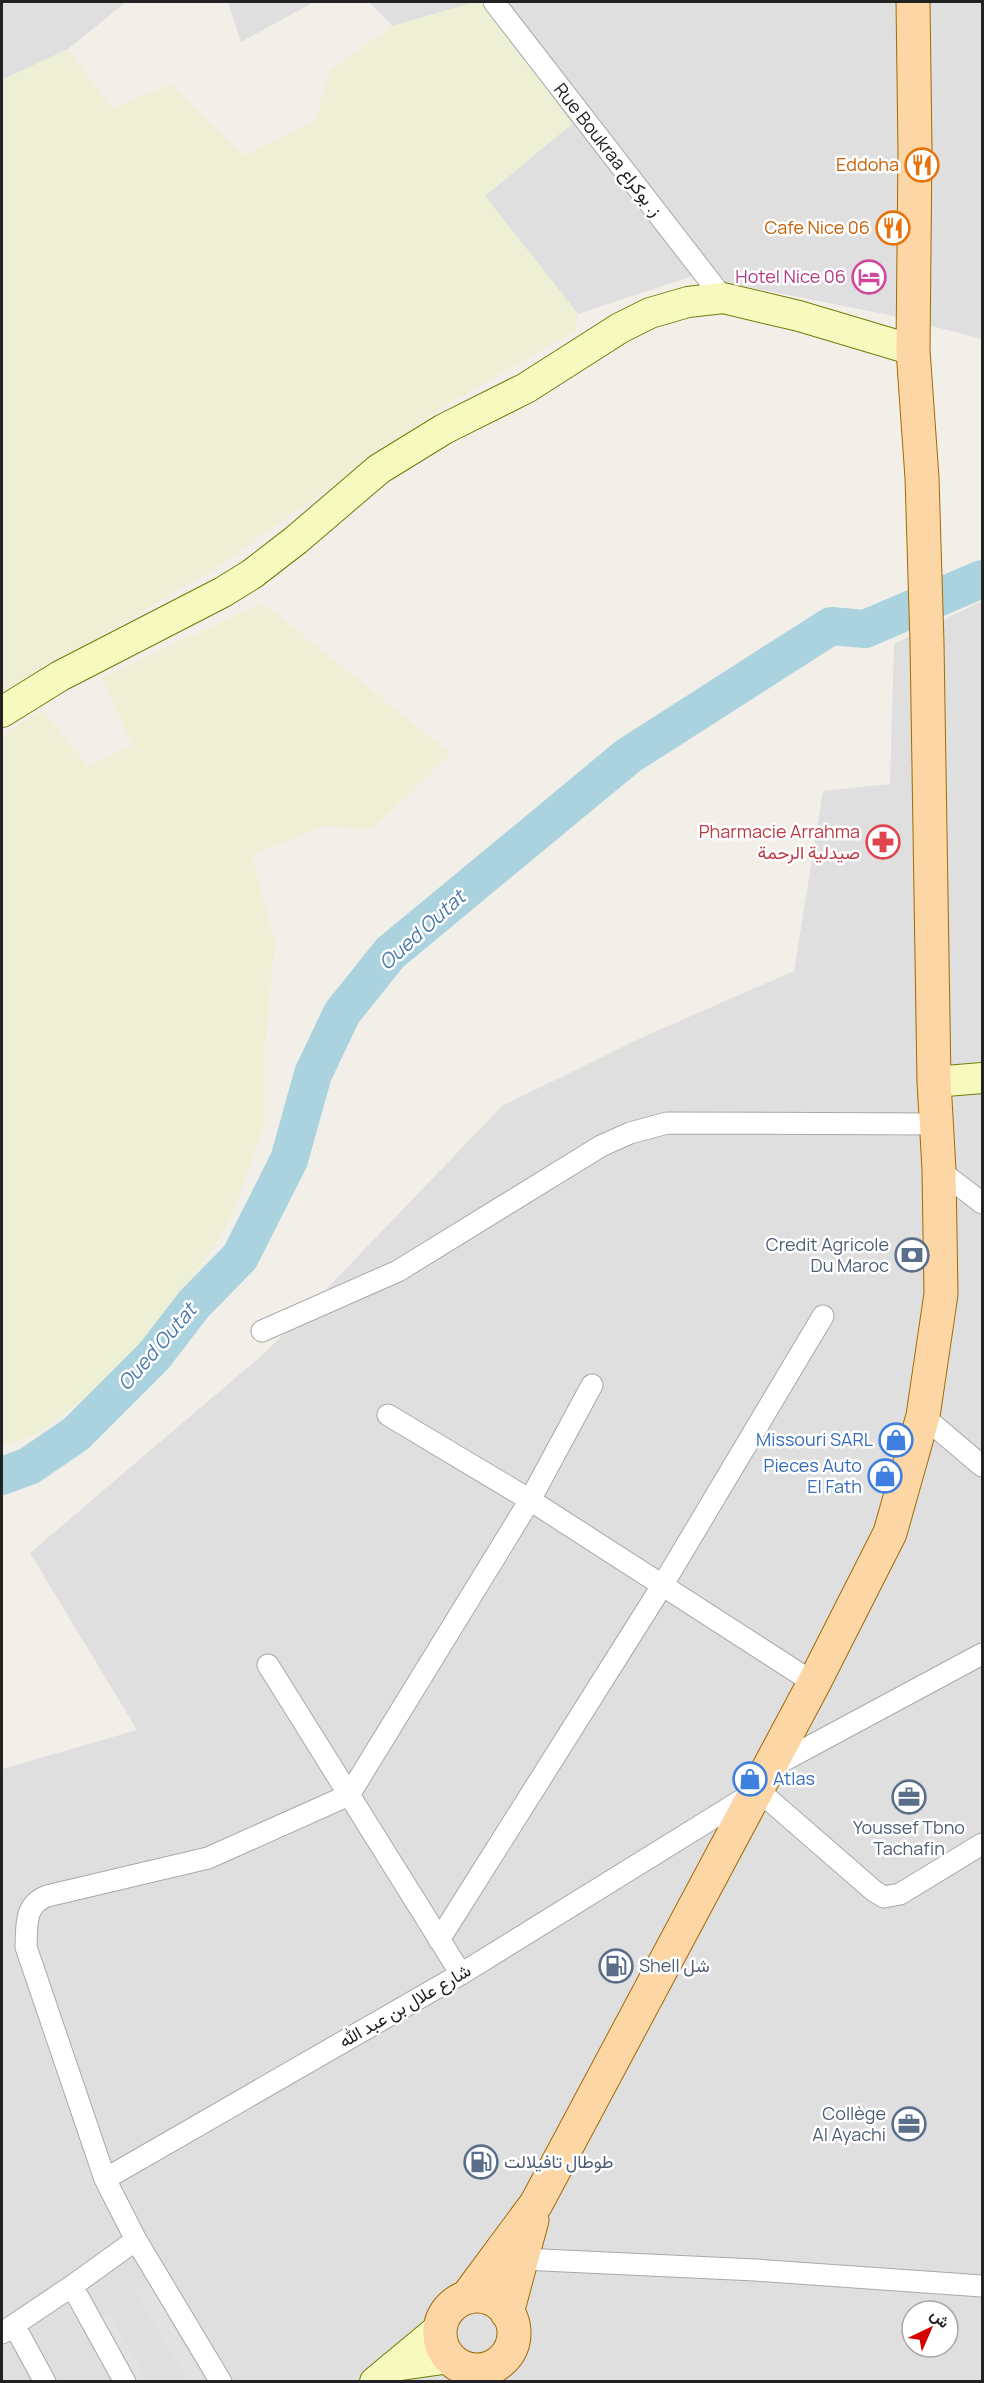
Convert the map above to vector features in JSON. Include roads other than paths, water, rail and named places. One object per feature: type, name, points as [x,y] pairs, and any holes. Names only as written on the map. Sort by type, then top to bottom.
[{"type":"main road","points":[[467,2297],[536,2204],[814,1683],[890,1533],[923,1416],[940,1294],[927,643],[922,478],[913,350],[915,151],[913,2]]},
{"type":"main road","points":[[507,2313],[536,2204]]},
{"type":"main road","points":[[467,2297],[490,2298],[500,2304],[507,2313],[512,2324],[513,2336],[504,2370],[493,2366],[481,2370],[464,2369],[444,2349],[440,2328],[449,2308],[457,2301],[467,2297]]},
{"type":"street","name":"Rue Boukraa ز. بوكراع","points":[[494,2],[723,298]]},
{"type":"street","points":[[2,712],[60,676],[178,617],[252,574],[379,469],[444,429],[526,387],[620,328],[650,313],[688,302],[723,298],[799,316],[913,350]]},
{"type":"street","points":[[934,1082],[982,1078]]},
{"type":"street","points":[[262,1331],[398,1271],[601,1146],[630,1133],[667,1123],[935,1124]]},
{"type":"street","points":[[939,1170],[982,1203]]},
{"type":"street","points":[[440,1940],[662,1586],[823,1316]]},
{"type":"street","points":[[221,2382],[136,2240],[105,2179],[26,1947],[31,1908],[37,1900],[47,1896],[208,1857],[349,1795],[530,1500],[592,1385]]},
{"type":"street","points":[[388,1415],[530,1500],[814,1683]]},
{"type":"street","points":[[923,1416],[982,1466]]},
{"type":"street","name":"شارع علال بن عبد الله","points":[[105,2179],[461,1974],[763,1780],[982,1654]]},
{"type":"street","points":[[268,1665],[461,1974]]},
{"type":"street","points":[[763,1780],[874,1891],[884,1897],[900,1894],[982,1844]]},
{"type":"street","points":[[45,2382],[8,2329],[136,2240]]},
{"type":"street","points":[[522,2259],[755,2270],[982,2286]]},
{"type":"street","points":[[72,2286],[125,2382]]},
{"type":"street","points":[[385,2374],[440,2328]]},
{"type":"street","points":[[385,2374],[464,2369]]},
{"type":"waterway","name":"Oued Outat","points":[[2,1476],[29,1466],[76,1434],[154,1356],[194,1304],[240,1257],[289,1160],[313,1074],[342,1013],[390,953],[628,756],[831,626],[865,629],[982,579]]},
{"type":"place","name":"Eddoha","points":[[922,165]]},
{"type":"place","name":"Cafe Nice 06","points":[[893,228]]},
{"type":"place","name":"Hotel Nice 06","points":[[869,277]]},
{"type":"place","name":"Pharmacie Arrahma صيدلية الرحمة","points":[[883,842]]},
{"type":"place","name":"Credit Agricole Du Maroc","points":[[912,1255]]},
{"type":"place","name":"Missouri SARL","points":[[896,1440]]},
{"type":"place","name":"Pieces Auto El Fath","points":[[885,1476]]},
{"type":"place","name":"Atlas","points":[[750,1779]]},
{"type":"place","name":"Youssef Tbno Tachafin","points":[[909,1797]]},
{"type":"place","name":"Shell شل","points":[[616,1966]]},
{"type":"place","name":"Collège Al Ayachi","points":[[909,2124]]},
{"type":"place","name":"طوطال تافيلالت","points":[[481,2162]]}]
